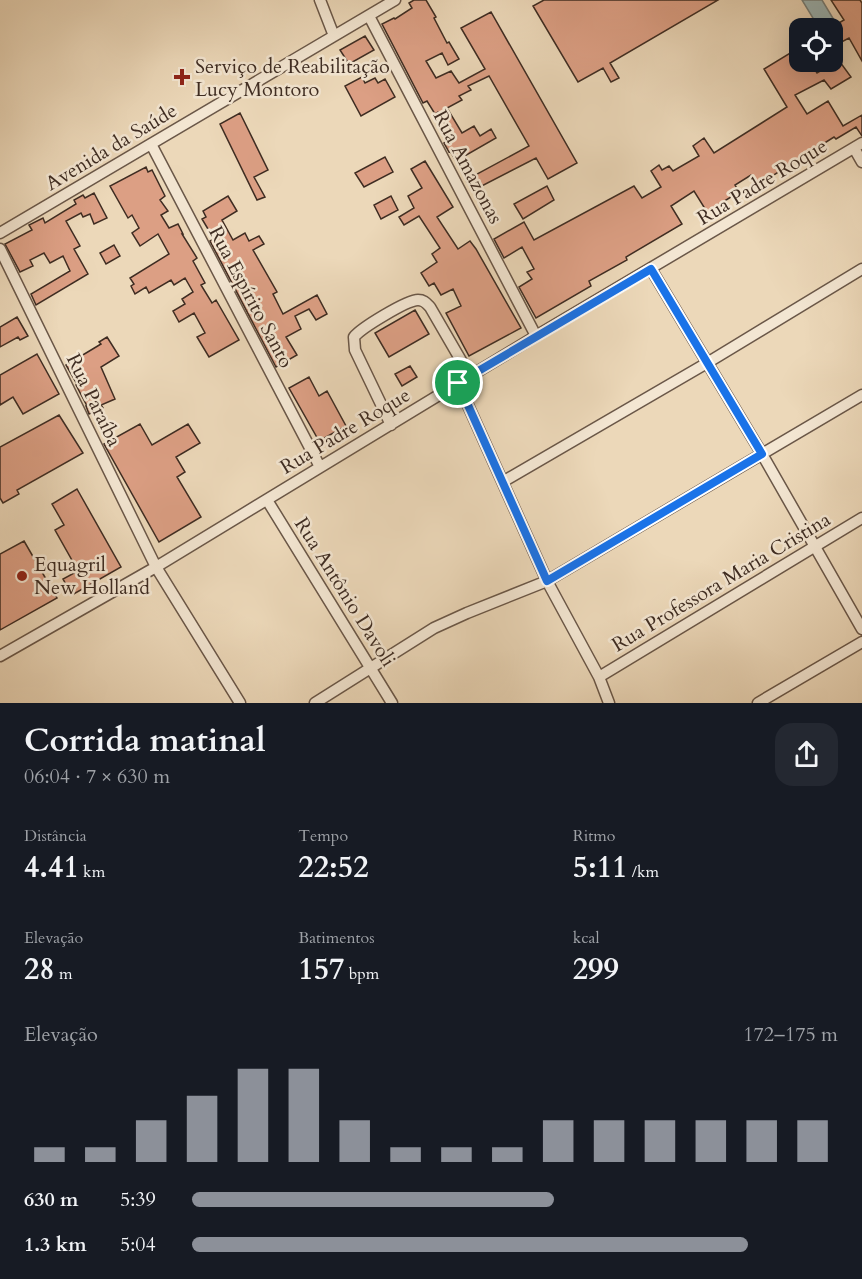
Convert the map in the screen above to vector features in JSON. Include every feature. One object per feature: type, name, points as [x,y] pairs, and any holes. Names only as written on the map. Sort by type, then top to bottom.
[{"type":"street","points":[[320,0],[334,36]]},
{"type":"street","name":"Avenida da Saúde","points":[[0,233],[395,0]]},
{"type":"street","name":"Rua Amazonas","points":[[369,16],[536,336]]},
{"type":"street","name":"Rua Espírito Santo","points":[[151,144],[320,466]]},
{"type":"street","points":[[858,146],[862,162]]},
{"type":"street","name":"Rua Padre Roque","points":[[0,656],[156,567],[536,336],[858,146]]},
{"type":"street","name":"Rua Paraíba","points":[[0,249],[156,567],[240,703]]},
{"type":"street","points":[[651,269],[762,454],[862,629]]},
{"type":"street","points":[[504,481],[707,363],[862,269]]},
{"type":"street","points":[[391,425],[355,350],[354,337],[363,328],[411,301],[425,302],[470,376]]},
{"type":"street","points":[[458,383],[547,581],[599,677],[609,703]]},
{"type":"street","points":[[315,703],[434,628],[547,581],[862,395]]},
{"type":"street","name":"Rua Antônio Davoli","points":[[267,500],[392,703]]},
{"type":"street","name":"Rua Professora Maria Cristina","points":[[599,677],[862,518]]},
{"type":"street","points":[[758,703],[862,642]]},
{"type":"water","points":[[802,0],[822,0],[833,18],[813,18]]},
{"type":"building","points":[[414,0],[426,0],[447,43],[449,42],[459,59],[448,65],[442,53],[426,61],[436,78],[451,71],[459,83],[485,69],[461,28],[491,12],[577,163],[548,179],[536,158],[472,191],[466,180],[529,146],[489,76],[468,86],[471,90],[459,96],[462,100],[447,108],[462,133],[474,126],[480,136],[491,129],[496,138],[456,161],[444,143],[448,141],[442,129],[446,126],[438,112],[435,114],[427,101],[423,103],[382,24],[412,8],[409,3]]},
{"type":"building","points":[[544,0],[718,0],[610,63],[619,78],[611,82],[603,68],[578,82],[533,6]]},
{"type":"building","points":[[831,0],[860,0],[862,3],[862,61],[849,38],[843,41],[843,18]]},
{"type":"building","points":[[365,36],[374,50],[349,64],[340,50]]},
{"type":"building","points":[[789,54],[789,72],[843,72],[843,66],[851,77],[831,89],[824,80],[795,95],[807,114],[828,101],[843,126],[862,115],[862,136],[856,127],[836,139],[834,137],[758,185],[751,175],[735,185],[739,192],[707,212],[694,191],[671,206],[682,224],[626,257],[627,260],[589,281],[591,286],[536,318],[519,287],[532,279],[527,272],[534,269],[522,247],[504,258],[494,239],[524,222],[534,240],[634,186],[642,198],[661,187],[651,171],[659,165],[662,170],[669,166],[673,171],[699,156],[693,146],[704,138],[714,153],[787,107],[764,69]]},
{"type":"building","points":[[362,77],[365,83],[375,78],[378,83],[385,79],[395,97],[361,116],[345,86]]},
{"type":"building","points":[[240,113],[268,170],[254,177],[265,197],[257,200],[220,124]]},
{"type":"building","points":[[385,157],[393,172],[364,187],[355,173]]},
{"type":"building","points":[[425,161],[453,207],[437,217],[458,249],[470,241],[521,328],[469,356],[446,313],[461,306],[453,289],[441,295],[434,283],[429,286],[421,273],[437,262],[432,254],[440,248],[419,216],[404,225],[399,217],[414,208],[408,196],[422,188],[411,169]]},
{"type":"building","points":[[146,167],[148,172],[152,170],[165,196],[160,200],[168,211],[161,215],[169,228],[178,224],[197,258],[193,261],[205,283],[201,285],[212,303],[216,300],[239,340],[209,357],[197,337],[205,333],[194,313],[179,322],[173,311],[185,304],[182,299],[193,292],[185,278],[174,285],[171,280],[149,293],[146,287],[135,294],[131,286],[134,284],[130,278],[169,254],[158,234],[140,246],[132,233],[139,228],[132,215],[128,218],[110,186]]},
{"type":"building","points":[[547,186],[554,200],[523,219],[514,204]]},
{"type":"building","points":[[94,193],[107,218],[94,224],[90,214],[83,217],[81,213],[66,221],[80,246],[74,249],[88,274],[36,305],[31,294],[70,271],[63,256],[50,263],[44,253],[30,260],[33,266],[20,272],[5,244],[32,230],[29,225],[43,218],[45,223],[76,204],[74,200]]},
{"type":"building","points":[[228,196],[237,211],[222,220],[233,240],[245,233],[249,241],[259,236],[264,244],[253,250],[277,292],[273,294],[283,314],[317,295],[327,314],[316,320],[309,309],[295,316],[301,329],[286,337],[297,355],[276,367],[210,241],[214,239],[202,219],[206,217],[203,211]]},
{"type":"building","points":[[391,196],[398,210],[381,219],[374,205]]},
{"type":"building","points":[[114,245],[120,256],[106,264],[100,253]]},
{"type":"building","points":[[415,310],[429,334],[389,357],[375,333]]},
{"type":"building","points":[[17,317],[28,336],[20,340],[18,337],[0,347],[0,327]]},
{"type":"building","points":[[107,337],[119,356],[101,367],[115,399],[89,414],[77,384],[66,365],[101,344],[99,342]]},
{"type":"building","points":[[37,354],[59,394],[23,414],[13,397],[0,405],[0,375]]},
{"type":"building","points":[[410,366],[417,377],[402,386],[395,374]]},
{"type":"building","points":[[309,377],[319,396],[327,391],[346,426],[319,441],[289,388]]},
{"type":"building","points":[[59,415],[83,453],[17,490],[19,494],[3,503],[0,498],[0,447]]},
{"type":"building","points":[[140,424],[152,445],[188,424],[200,443],[176,457],[185,472],[177,477],[201,517],[159,542],[104,444]]},
{"type":"building","points":[[77,489],[121,567],[72,595],[63,579],[78,571],[55,530],[64,525],[52,504]]},
{"type":"building","name":"Equagril New Holland","points":[[24,541],[57,598],[0,630],[0,554]]},
{"type":"place","name":"Serviço de Reabilitação Lucy Montoro","points":[[182,77]]},
{"type":"place","name":"Equagril New Holland","points":[[22,576]]},
{"type":"route","points":[[651,269],[762,454],[547,581],[458,383],[651,269]]}]
